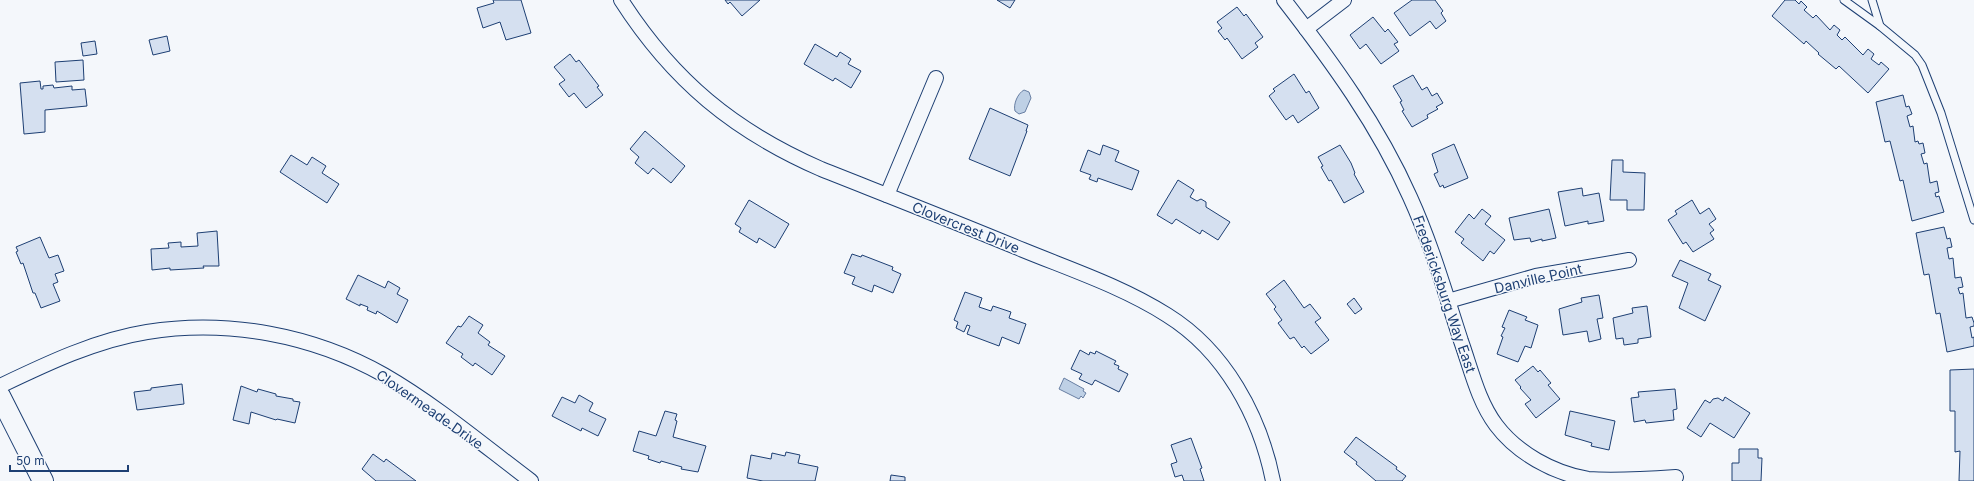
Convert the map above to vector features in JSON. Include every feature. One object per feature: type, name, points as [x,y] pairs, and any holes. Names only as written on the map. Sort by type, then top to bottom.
[{"type":"main road","points":[[0,396],[43,481]]},
{"type":"street","name":"Clovercrest Drive","points":[[621,0],[668,62],[699,94],[752,133],[798,159],[1112,286],[1167,315],[1182,325],[1212,354],[1238,388],[1262,438],[1273,481]]},
{"type":"street","name":"Fredericksburg Way East","points":[[1284,0],[1362,108],[1401,177],[1425,232],[1481,400],[1498,428],[1522,450],[1553,468],[1586,479],[1618,481],[1676,477]]},
{"type":"street","points":[[1306,29],[1344,0]]},
{"type":"street","points":[[887,195],[936,78]]},
{"type":"street","name":"Danville Point","points":[[1448,301],[1536,276],[1629,260]]},
{"type":"street","name":"Clovermeade Drive","points":[[0,386],[61,358],[113,340],[147,332],[210,328],[263,332],[318,347],[352,359],[378,372],[432,407],[531,481]]},
{"type":"lane","points":[[1844,0],[1915,54],[1922,65],[1941,113],[1974,220]]},
{"type":"lane","points":[[1872,0],[1880,26]]},
{"type":"water","points":[[1024,90],[1029,92],[1031,98],[1025,112],[1019,114],[1015,111],[1015,102]]},
{"type":"water","points":[[1064,378],[1084,389],[1083,391],[1086,393],[1083,398],[1081,396],[1079,399],[1059,389]]},
{"type":"building","points":[[493,0],[521,0],[531,33],[506,40],[500,22],[483,28],[477,8],[494,3]]},
{"type":"building","points":[[725,0],[760,0],[742,16],[730,2],[728,4]]},
{"type":"building","points":[[997,0],[1015,0],[1010,8]]},
{"type":"building","points":[[1412,0],[1435,0],[1443,11],[1441,13],[1446,21],[1436,29],[1430,21],[1410,36],[1394,13]]},
{"type":"building","points":[[1785,0],[1795,0],[1799,4],[1801,1],[1807,7],[1804,10],[1813,18],[1816,15],[1830,30],[1834,25],[1840,30],[1837,35],[1842,40],[1845,37],[1863,55],[1868,49],[1874,54],[1871,59],[1879,65],[1881,62],[1889,69],[1868,93],[1839,66],[1836,69],[1818,54],[1819,53],[1806,41],[1804,44],[1772,16]]},
{"type":"building","points":[[1237,7],[1244,16],[1246,14],[1263,37],[1255,43],[1258,47],[1242,59],[1227,38],[1225,40],[1218,31],[1222,28],[1217,22]]},
{"type":"building","points":[[1373,17],[1385,32],[1388,29],[1398,42],[1394,44],[1399,51],[1381,64],[1366,44],[1360,49],[1350,35]]},
{"type":"building","points":[[167,36],[170,51],[153,55],[149,40]]},
{"type":"building","points":[[95,41],[97,54],[83,56],[81,43]]},
{"type":"building","points":[[815,44],[837,57],[840,52],[851,59],[848,64],[861,71],[851,88],[835,78],[833,81],[804,64]]},
{"type":"building","points":[[570,54],[576,62],[579,60],[599,86],[597,87],[603,95],[586,108],[574,93],[569,97],[559,84],[565,80],[554,67]]},
{"type":"building","points":[[83,60],[84,80],[56,82],[55,62]]},
{"type":"building","points":[[1294,74],[1306,93],[1309,91],[1319,108],[1298,123],[1293,115],[1286,120],[1269,96],[1275,91],[1273,89]]},
{"type":"building","points":[[1413,75],[1422,90],[1427,87],[1432,96],[1437,93],[1443,103],[1436,107],[1438,109],[1427,115],[1428,118],[1412,127],[1402,111],[1404,110],[1400,102],[1402,101],[1393,86]]},
{"type":"building","points":[[40,81],[41,89],[43,89],[43,86],[53,85],[54,88],[72,86],[72,90],[85,89],[87,106],[45,110],[45,132],[24,134],[20,83]]},
{"type":"building","points":[[1903,95],[1906,107],[1909,106],[1912,114],[1907,116],[1910,127],[1913,126],[1915,142],[1918,141],[1919,144],[1923,143],[1925,153],[1921,154],[1924,164],[1927,163],[1930,183],[1937,181],[1939,192],[1935,193],[1936,197],[1939,196],[1944,212],[1912,221],[1903,180],[1900,181],[1890,141],[1885,142],[1876,102]]},
{"type":"building","points":[[990,108],[1028,125],[1010,176],[969,159]]},
{"type":"building","points":[[645,131],[685,166],[671,183],[653,168],[648,174],[635,163],[639,157],[630,149]]},
{"type":"building","points":[[1454,144],[1468,178],[1444,188],[1443,185],[1440,187],[1434,174],[1438,172],[1432,154]]},
{"type":"building","points":[[1103,145],[1119,151],[1115,161],[1139,171],[1132,190],[1098,178],[1097,182],[1089,179],[1091,175],[1080,171],[1088,150],[1100,155]]},
{"type":"building","points":[[1340,145],[1351,163],[1355,173],[1354,174],[1364,192],[1344,203],[1331,180],[1329,181],[1321,167],[1323,166],[1318,157]]},
{"type":"building","points":[[291,155],[307,165],[312,157],[326,166],[322,173],[339,184],[327,203],[280,172]]},
{"type":"building","points":[[1612,160],[1623,160],[1623,172],[1645,173],[1644,210],[1627,210],[1627,200],[1610,200]]},
{"type":"building","points":[[1178,180],[1194,190],[1190,197],[1197,201],[1201,199],[1206,202],[1206,207],[1230,222],[1218,240],[1202,230],[1200,234],[1176,219],[1172,224],[1157,215]]},
{"type":"building","points":[[1582,188],[1583,196],[1599,193],[1604,221],[1588,224],[1588,221],[1565,226],[1558,192]]},
{"type":"building","points":[[749,200],[789,224],[775,248],[759,238],[757,243],[739,232],[741,228],[735,224]]},
{"type":"building","points":[[1692,200],[1700,214],[1709,208],[1716,219],[1709,224],[1714,230],[1710,233],[1714,239],[1693,252],[1686,242],[1683,244],[1668,220],[1677,214],[1675,211]]},
{"type":"building","points":[[1482,209],[1491,216],[1485,224],[1505,240],[1494,254],[1490,251],[1483,261],[1461,243],[1464,239],[1455,232],[1469,214],[1474,219]]},
{"type":"building","points":[[1549,209],[1556,238],[1542,241],[1542,239],[1531,242],[1530,238],[1514,240],[1509,218]]},
{"type":"building","points":[[1944,227],[1947,239],[1950,238],[1952,247],[1947,248],[1949,259],[1953,258],[1955,278],[1961,277],[1963,287],[1958,288],[1960,294],[1963,293],[1966,318],[1972,317],[1974,323],[1974,326],[1970,327],[1972,338],[1974,337],[1974,346],[1947,352],[1940,313],[1936,314],[1929,274],[1924,275],[1916,233]]},
{"type":"building","points":[[217,231],[219,266],[152,270],[151,249],[169,248],[168,243],[181,242],[181,247],[198,246],[197,233]]},
{"type":"building","points":[[40,237],[49,258],[58,255],[64,271],[55,274],[58,282],[53,284],[60,301],[41,308],[35,293],[33,293],[23,263],[21,264],[16,252],[18,251],[16,247]]},
{"type":"building","points":[[852,254],[861,257],[862,255],[893,267],[892,270],[901,274],[893,293],[874,285],[872,292],[852,284],[855,277],[844,273]]},
{"type":"building","points":[[1680,260],[1711,274],[1708,280],[1721,286],[1705,321],[1679,308],[1688,283],[1672,276]]},
{"type":"building","points":[[358,275],[385,288],[388,281],[400,288],[397,294],[408,300],[397,323],[377,311],[376,314],[367,310],[368,307],[360,304],[360,306],[346,299]]},
{"type":"building","points":[[1284,280],[1304,308],[1310,304],[1321,318],[1315,322],[1329,340],[1311,354],[1304,346],[1302,348],[1294,337],[1290,339],[1278,323],[1282,320],[1274,309],[1276,307],[1266,294]]},
{"type":"building","points":[[965,292],[982,298],[979,307],[991,311],[993,306],[1011,312],[1009,318],[1026,324],[1019,344],[1002,337],[999,346],[967,334],[970,326],[967,325],[964,332],[956,328],[958,322],[954,320]]},
{"type":"building","points":[[1599,295],[1603,318],[1597,319],[1601,339],[1589,342],[1587,331],[1563,335],[1559,309],[1582,302],[1581,298]]},
{"type":"building","points":[[1354,298],[1362,309],[1355,314],[1347,304]]},
{"type":"building","points":[[1647,306],[1651,337],[1638,339],[1638,343],[1624,345],[1623,338],[1616,339],[1613,318],[1633,313],[1632,308]]},
{"type":"building","points":[[1509,310],[1527,317],[1525,320],[1538,325],[1531,348],[1525,346],[1518,362],[1497,354],[1503,337],[1501,336],[1505,328],[1502,327]]},
{"type":"building","points":[[469,316],[483,325],[478,333],[490,342],[488,345],[505,356],[492,375],[475,363],[473,366],[461,357],[463,354],[446,343],[458,326],[461,327]]},
{"type":"building","points":[[1080,350],[1089,355],[1090,352],[1095,354],[1096,351],[1116,361],[1114,364],[1119,366],[1118,369],[1128,374],[1119,392],[1095,380],[1092,385],[1079,379],[1082,374],[1071,369]]},
{"type":"building","points":[[1533,366],[1538,372],[1540,370],[1551,383],[1548,385],[1560,399],[1536,418],[1525,404],[1531,400],[1515,380]]},
{"type":"building","points":[[1974,369],[1974,481],[1959,481],[1960,451],[1955,452],[1955,411],[1950,411],[1950,370]]},
{"type":"building","points":[[182,384],[184,404],[137,410],[134,392]]},
{"type":"building","points":[[241,386],[257,392],[258,389],[276,394],[276,396],[293,399],[293,401],[300,402],[295,423],[276,420],[251,412],[249,424],[233,420]]},
{"type":"building","points":[[1675,389],[1677,409],[1673,410],[1674,420],[1646,423],[1645,420],[1634,422],[1631,398],[1639,397],[1638,392]]},
{"type":"building","points":[[579,395],[593,403],[589,411],[606,419],[598,436],[582,428],[581,431],[552,416],[562,397],[575,403]]},
{"type":"building","points":[[1725,397],[1750,413],[1734,438],[1710,423],[1701,437],[1687,428],[1705,400],[1710,403],[1713,399],[1718,398],[1723,401]]},
{"type":"building","points":[[665,411],[677,414],[673,437],[706,446],[698,472],[681,469],[682,467],[661,461],[660,463],[648,459],[649,456],[633,451],[639,431],[656,436]]},
{"type":"building","points":[[1570,411],[1615,421],[1609,450],[1591,446],[1592,443],[1565,435]]},
{"type":"building","points":[[1356,437],[1397,467],[1396,469],[1406,476],[1402,481],[1376,481],[1356,464],[1357,462],[1344,452]]},
{"type":"building","points":[[1191,438],[1202,468],[1200,469],[1204,481],[1184,481],[1182,475],[1175,477],[1171,464],[1177,462],[1171,445]]},
{"type":"building","points":[[1739,449],[1758,449],[1758,458],[1762,458],[1761,481],[1732,481],[1732,463],[1739,463]]},
{"type":"building","points":[[786,452],[800,455],[798,463],[818,467],[815,481],[763,481],[747,478],[751,455],[771,459],[772,453],[785,456]]},
{"type":"building","points":[[373,454],[384,462],[386,459],[416,481],[376,481],[362,469]]},
{"type":"building","points":[[891,475],[905,477],[905,481],[890,481]]}]
